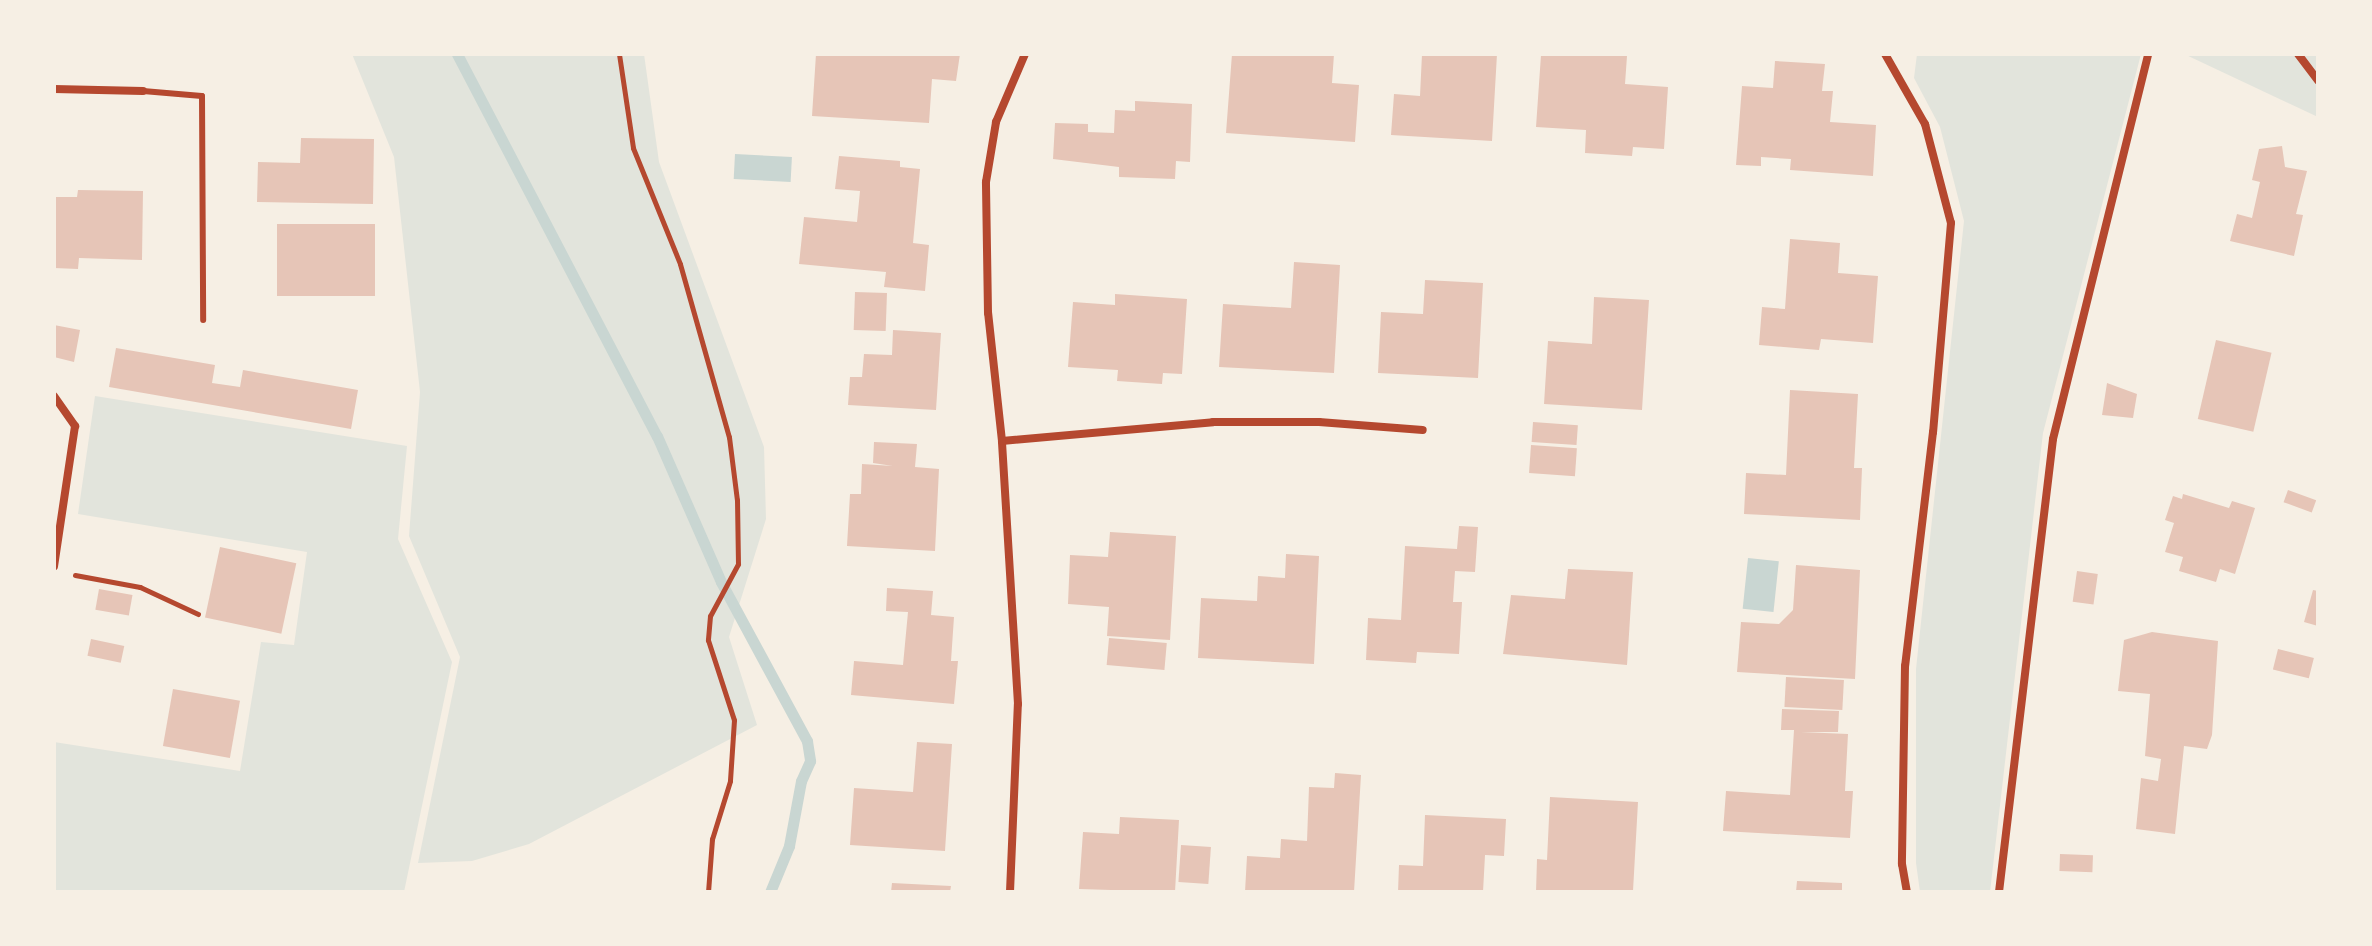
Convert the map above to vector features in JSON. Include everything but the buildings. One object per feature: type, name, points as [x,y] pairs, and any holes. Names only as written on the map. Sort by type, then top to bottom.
[{"type":"street","points":[[1010,892],[1018,704],[1002,441],[988,313],[986,182],[996,122],[1025,54]]},
{"type":"street","points":[[1885,54],[1925,124],[1951,223],[1933,432],[1905,666],[1902,864],[1907,892]]},
{"type":"street","points":[[1999,892],[2053,439],[2148,54]]},
{"type":"street","points":[[2298,54],[2318,81]]},
{"type":"street","points":[[54,89],[143,91]]},
{"type":"street","points":[[54,396],[75,426],[54,566]]},
{"type":"street","points":[[1002,441],[1213,422],[1319,422],[1423,430]]},
{"type":"lane","points":[[143,91],[202,96],[203,320]]},
{"type":"path","points":[[619,54],[633,148],[680,264],[729,437],[737,500],[738,564],[732,583],[710,616],[708,640],[734,720],[730,781],[712,839],[708,892]]},
{"type":"path","points":[[68,574],[140,587],[198,614]]},
{"type":"shaded area","points":[[352,54],[644,54],[659,162],[764,447],[766,519],[729,637],[757,725],[529,844],[472,861],[418,863],[460,657],[409,536],[420,392],[394,157]]},
{"type":"shaded area","points":[[1917,54],[2141,54],[2043,433],[1990,892],[1920,892],[1916,863],[1916,669],[1964,221],[1940,127],[1914,78]]},
{"type":"shaded area","points":[[2184,54],[2318,54],[2318,117]]},
{"type":"shaded area","points":[[735,154],[792,157],[791,182],[734,179]]},
{"type":"shaded area","points":[[95,396],[407,446],[398,539],[452,662],[404,892],[54,892],[54,742],[240,771],[261,642],[294,645],[307,552],[78,514]]},
{"type":"shaded area","points":[[1748,558],[1779,561],[1773,612],[1743,609]]},
{"type":"waterway","points":[[457,54],[657,436],[721,582],[807,741],[810,761],[801,781],[789,846],[770,892]]}]
